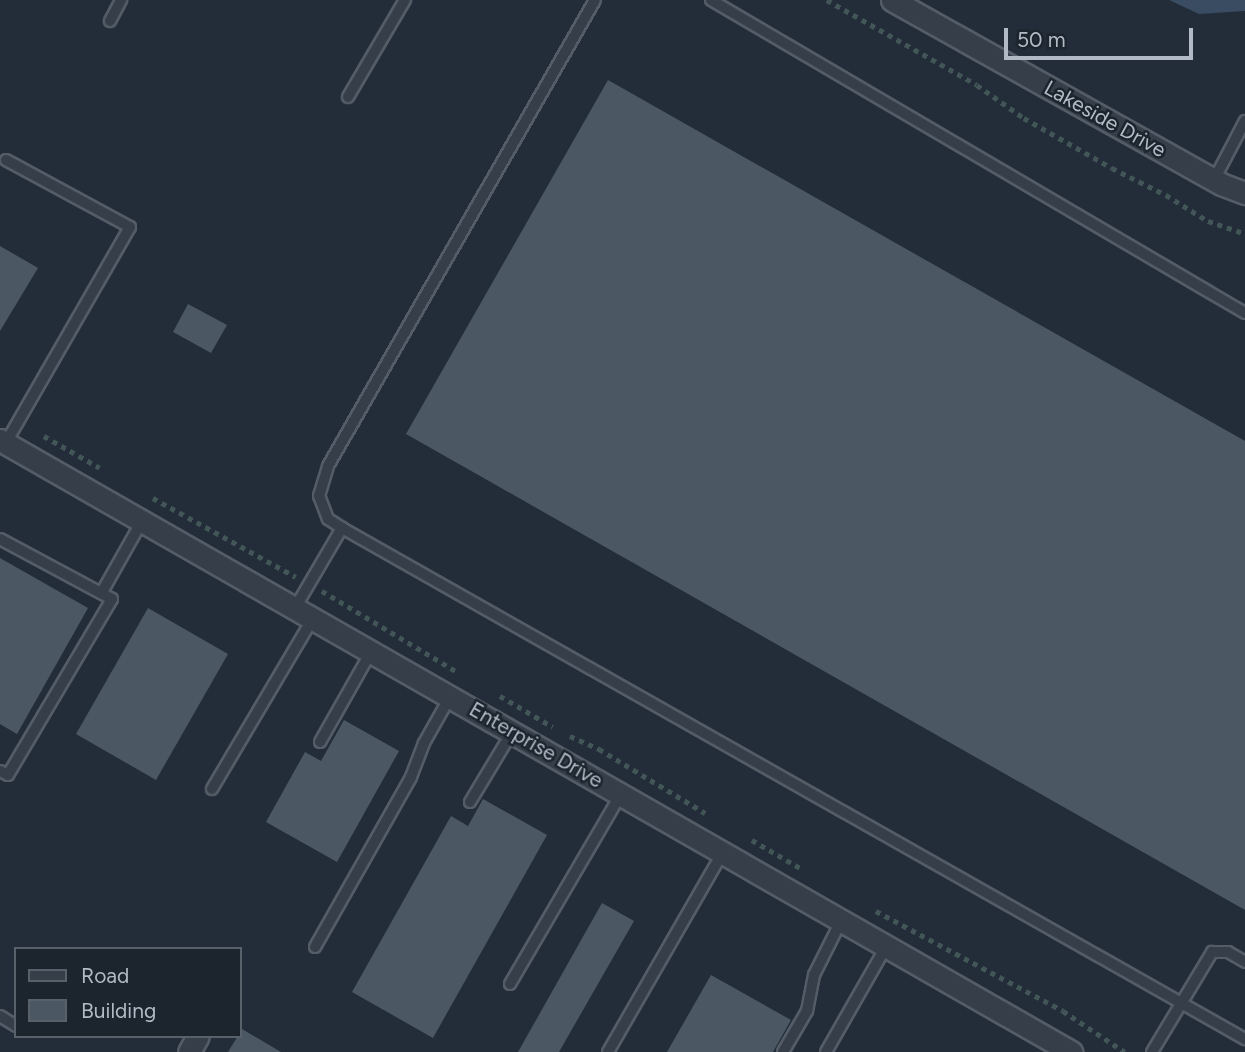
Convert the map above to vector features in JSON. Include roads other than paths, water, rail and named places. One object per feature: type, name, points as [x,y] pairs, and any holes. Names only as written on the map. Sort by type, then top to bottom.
[{"type":"street","name":"Lakeside Drive","points":[[892,0],[1214,180],[1245,194]]},
{"type":"street","name":"Enterprise Drive","points":[[3,442],[842,919],[1070,1052]]},
{"type":"lane","points":[[110,21],[121,0]]},
{"type":"lane","points":[[348,97],[405,0]]},
{"type":"lane","points":[[595,0],[328,466],[319,496],[328,519],[1245,1039]]},
{"type":"lane","points":[[711,0],[1245,313]]},
{"type":"lane","points":[[1214,180],[1245,121]]},
{"type":"lane","points":[[3,442],[18,423],[130,227],[6,160]]},
{"type":"lane","points":[[102,592],[142,521]]},
{"type":"lane","points":[[212,789],[304,613],[310,584],[342,528]]},
{"type":"lane","points":[[0,538],[112,598],[8,775],[0,771]]},
{"type":"lane","points":[[320,742],[371,652]]},
{"type":"lane","points":[[315,947],[411,777],[424,743],[450,696]]},
{"type":"lane","points":[[470,802],[512,732]]},
{"type":"lane","points":[[510,984],[621,794]]},
{"type":"lane","points":[[608,1052],[723,852]]},
{"type":"lane","points":[[783,1052],[807,1011],[814,975],[842,919]]},
{"type":"lane","points":[[826,1052],[887,945]]},
{"type":"lane","points":[[1152,1052],[1212,952],[1228,952],[1245,962]]},
{"type":"water","points":[[1169,0],[1245,0],[1245,11],[1199,14]]}]
